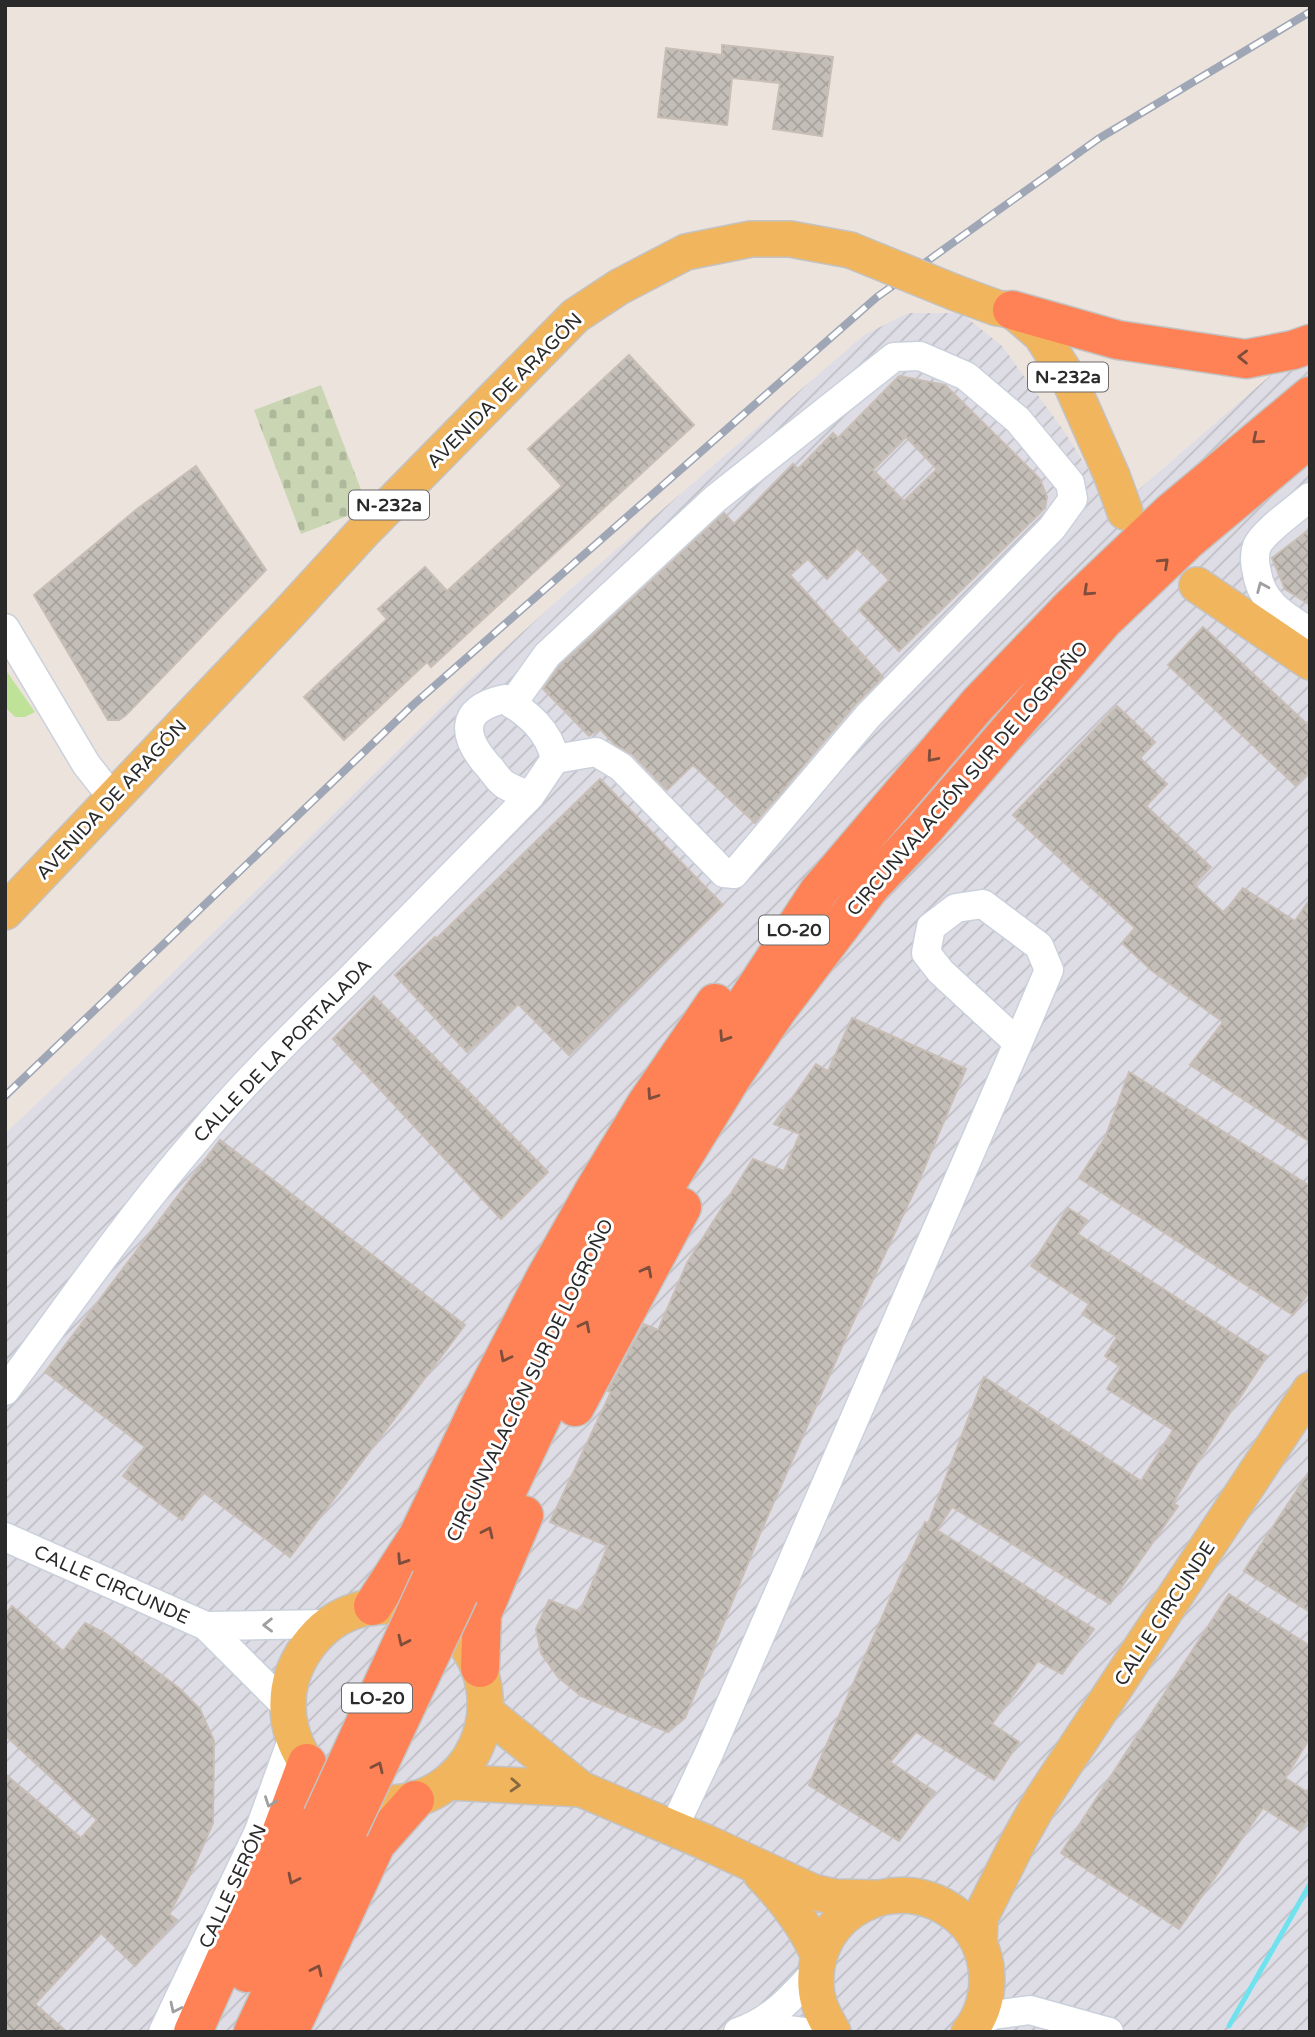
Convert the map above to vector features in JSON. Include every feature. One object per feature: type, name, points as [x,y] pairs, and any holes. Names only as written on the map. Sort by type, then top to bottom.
[{"type":"highway","points":[[1012,310],[1118,340],[1246,359],[1310,344]]},
{"type":"highway","name":"CIRCUNVALACIÓN SUR DE LOGROÑO","points":[[253,2032],[336,1823],[445,1586],[532,1366],[607,1222],[643,1160],[819,891],[978,704],[1072,606],[1171,512],[1310,396]]},
{"type":"highway","name":"CIRCUNVALACIÓN SUR DE LOGROÑO","points":[[445,1586],[619,1262],[732,1077],[792,990],[871,886],[926,827],[1104,621],[1188,540],[1310,438]]},
{"type":"highway","points":[[480,1668],[482,1614],[589,1377],[752,1082],[926,827]]},
{"type":"highway","points":[[384,1606],[545,1278],[646,1104],[719,998],[819,891]]},
{"type":"highway","points":[[193,2032],[278,1841],[301,1746]]},
{"type":"highway","points":[[289,2032],[397,1802]]},
{"type":"highway","name":"CIRCUNVALACIÓN SUR DE LOGROÑO","points":[[219,2032],[336,1823]]},
{"type":"main road","name":"AVENIDA DE ARAGÓN","points":[[5,912],[363,532],[575,316],[619,286],[686,252],[751,239],[790,239],[850,250],[956,293],[998,308],[1012,310],[1041,335],[1069,379],[1125,512],[1094,469],[1065,413],[1017,339],[956,293]]},
{"type":"main road","points":[[1197,585],[1310,662]]},
{"type":"main road","name":"CALLE CIRCUNDE","points":[[972,2028],[984,2003],[987,1979],[981,1949],[980,1918],[1020,1838],[1049,1787],[1310,1390]]},
{"type":"main road","points":[[301,1746],[292,1676],[306,1647],[329,1624],[357,1610],[384,1606]]},
{"type":"main road","points":[[397,1802],[433,1793],[449,1782],[468,1762],[480,1739],[486,1712],[485,1690],[480,1668],[458,1635]]},
{"type":"main road","points":[[486,1712],[581,1789],[813,1892],[835,1897],[876,1898],[901,1894],[926,1898],[947,1907],[965,1923],[981,1949]]},
{"type":"main road","points":[[449,1782],[581,1789]]},
{"type":"main road","name":"CALLE CIRCUNDE","points":[[926,1898],[944,1897],[970,1883],[1020,1838]]},
{"type":"main road","points":[[754,1867],[782,1896],[810,1934],[818,1964]]},
{"type":"main road","points":[[833,2032],[821,2011],[816,1989],[823,1945],[835,1926],[854,1909],[876,1898]]},
{"type":"street","points":[[512,704],[547,655],[715,499],[894,357],[920,356],[966,376],[1017,420],[1070,483],[1073,496]]},
{"type":"street","points":[[530,796],[503,783],[470,742],[470,725],[476,711],[492,702],[505,699],[541,728],[553,746],[555,759],[596,752],[621,767],[724,873],[734,874],[868,716],[1052,528],[1073,496],[1085,487],[1094,469]]},
{"type":"street","points":[[1310,497],[1277,523],[1257,545],[1255,564],[1259,587],[1274,609],[1310,632]]},
{"type":"street","points":[[5,628],[86,764],[112,797]]},
{"type":"street","name":"CALLE DE LA PORTALADA","points":[[5,1391],[135,1216],[198,1137],[256,1073],[530,796],[555,759]]},
{"type":"street","points":[[673,1829],[709,1753],[1018,1043],[1049,970],[1039,946],[983,904],[957,908],[932,928],[926,953],[941,972],[1018,1043]]},
{"type":"street","name":"CALLE CIRCUNDE","points":[[8,1538],[206,1626],[329,1624]]},
{"type":"street","name":"CALLE CIRCUNDE","points":[[206,1626],[301,1746]]},
{"type":"street","name":"CALLE SERÓN","points":[[163,2032],[301,1746]]},
{"type":"street","points":[[981,1949],[1002,1985],[1030,2010]]},
{"type":"street","points":[[747,2029],[785,2005],[818,1964]]},
{"type":"street","points":[[972,2028],[993,2015],[1030,2010],[1109,2032]]},
{"type":"street","points":[[747,2029],[804,2032]]},
{"type":"shaded area","points":[[908,313],[961,313],[1002,346],[1064,431],[1114,511],[1310,341],[1310,2032],[5,2032],[5,1134],[138,1007],[466,683],[864,335]]},
{"type":"green space","points":[[321,385],[368,508],[301,534],[254,410]]},
{"type":"green space","points":[[5,669],[35,712],[25,717],[15,717],[5,707]]},
{"type":"building","points":[[722,45],[833,57],[822,136],[773,129],[780,83],[732,78],[727,125],[658,117],[666,48],[722,55]]},
{"type":"building","points":[[629,355],[694,425],[431,667],[427,662],[344,740],[304,697],[387,619],[378,609],[425,567],[447,591],[562,486],[528,449]]},
{"type":"building","points":[[899,376],[945,385],[1040,479],[1047,497],[1045,508],[899,651],[859,610],[889,580],[857,548],[827,579],[808,559],[790,575],[883,677],[855,705],[755,823],[693,765],[667,790],[633,755],[614,744],[600,729],[589,736],[543,689],[559,667],[724,513],[734,524],[793,464],[798,469],[833,433],[838,438]],"holes":[[[906,437],[937,469],[904,501],[873,470]]]},
{"type":"building","points":[[196,466],[266,570],[126,715],[119,720],[108,720],[34,595],[137,509]]},
{"type":"building","points":[[1310,529],[1310,605],[1285,589],[1272,558]]},
{"type":"building","points":[[1203,627],[1310,727],[1310,771],[1296,786],[1168,665]]},
{"type":"building","points":[[1117,706],[1155,742],[1140,758],[1167,784],[1146,806],[1211,867],[1194,885],[1224,913],[1243,888],[1295,921],[1310,899],[1310,1142],[1190,1065],[1223,1022],[1151,970],[1122,943],[1135,928],[1013,815]]},
{"type":"building","points":[[600,779],[723,905],[569,1055],[518,1004],[467,1052],[395,975],[435,937],[436,939]]},
{"type":"building","points":[[374,996],[548,1172],[501,1219],[333,1039]]},
{"type":"building","points":[[852,1018],[966,1069],[918,1183],[848,1333],[759,1536],[685,1718],[668,1732],[581,1696],[558,1677],[541,1653],[536,1629],[549,1600],[580,1612],[608,1546],[550,1522],[611,1392],[608,1391],[644,1324],[658,1330],[687,1263],[753,1159],[784,1171],[800,1134],[774,1124],[816,1064],[828,1071]]},
{"type":"building","points":[[1129,1072],[1310,1186],[1310,1291],[1293,1315],[1079,1178],[1105,1138]]},
{"type":"building","points":[[220,1140],[465,1325],[290,1557],[203,1492],[182,1520],[123,1476],[145,1447],[45,1372]]},
{"type":"building","points":[[1068,1208],[1087,1220],[1078,1234],[1267,1356],[1173,1503],[1178,1506],[1110,1604],[952,1507],[937,1530],[1094,1629],[1062,1674],[1038,1661],[992,1724],[1019,1742],[994,1780],[916,1732],[890,1762],[935,1792],[899,1841],[809,1785],[900,1576],[925,1522],[928,1524],[984,1377],[1141,1481],[1173,1430],[1107,1389],[1121,1367],[1105,1356],[1117,1337],[1082,1314],[1089,1304],[1031,1266]]},
{"type":"building","points":[[1310,1470],[1310,1612],[1244,1571]]},
{"type":"building","points":[[1229,1594],[1310,1646],[1310,1738],[1285,1778],[1310,1794],[1310,1817],[1300,1831],[1263,1808],[1179,1929],[1061,1853]]},
{"type":"building","points":[[12,1606],[63,1651],[85,1623],[105,1633],[179,1688],[200,1709],[214,1741],[213,1823],[169,1914],[177,1920],[135,1966],[101,1933],[35,2004],[67,2032],[5,2032],[5,1774],[81,1838],[97,1820],[5,1735],[5,1615]]},
{"type":"waterway","points":[[1229,2026],[1310,1884]]},
{"type":"railway","points":[[5,1096],[414,704],[877,297],[1098,139],[1310,12]]}]
